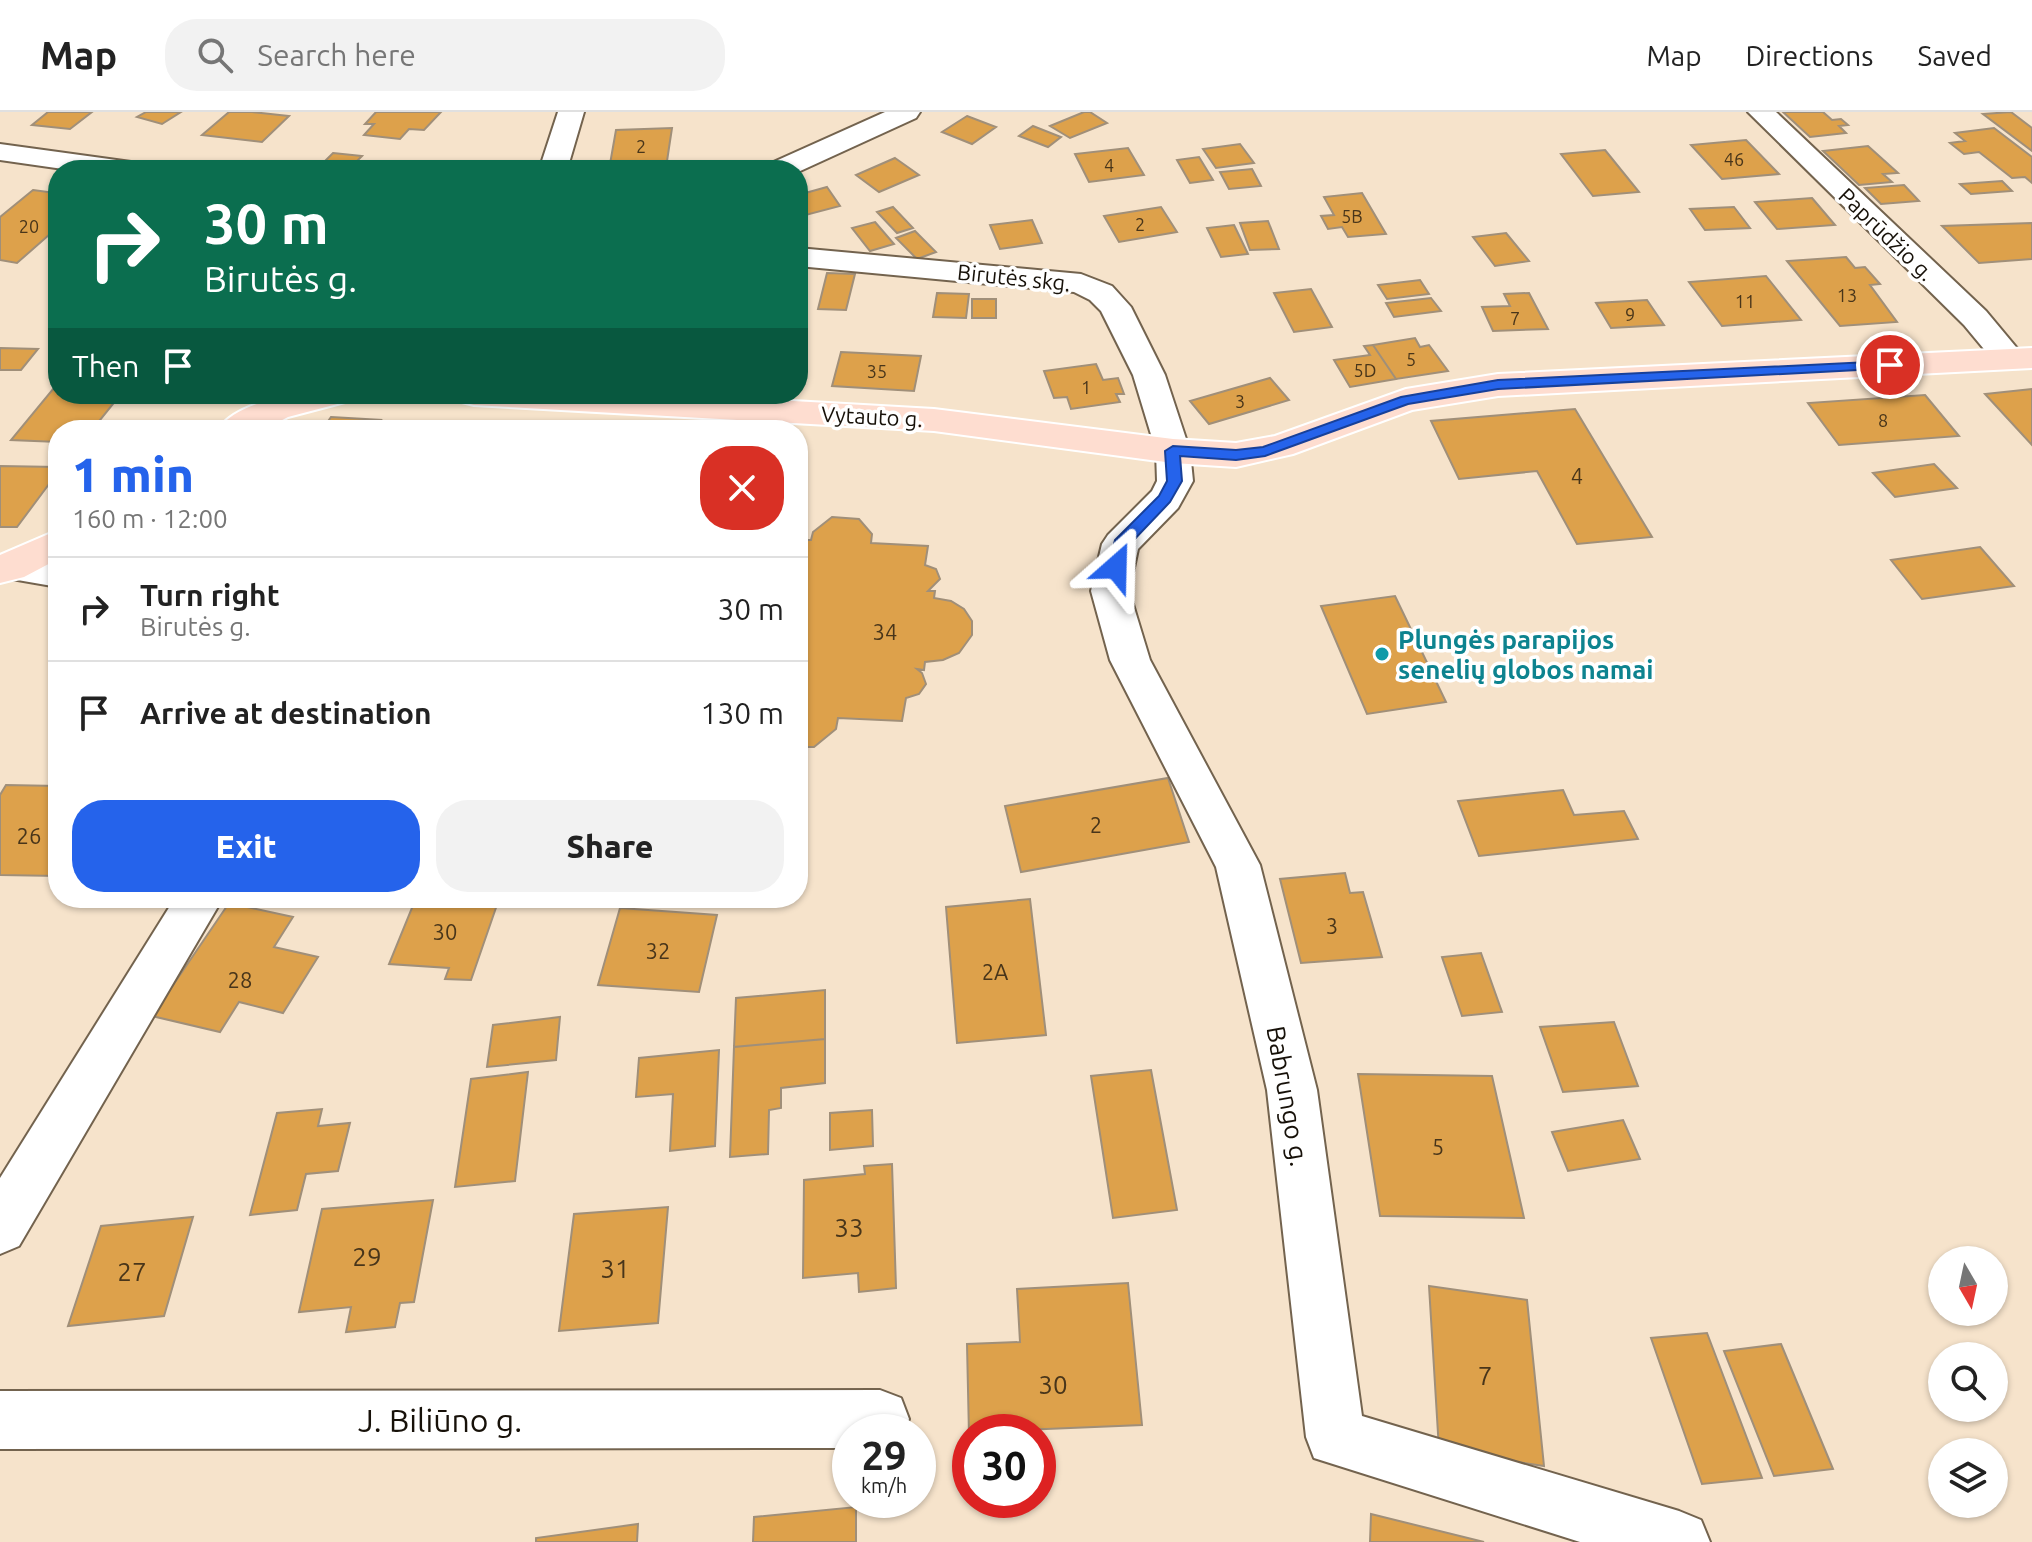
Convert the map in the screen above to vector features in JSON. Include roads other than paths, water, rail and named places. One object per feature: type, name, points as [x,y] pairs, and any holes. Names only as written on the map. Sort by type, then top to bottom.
[{"type":"main road","name":"Vytauto g.","points":[[651,404],[934,420],[1173,451],[1236,455],[1265,451],[1406,400],[1498,385],[2021,359]]},
{"type":"main road","points":[[255,420],[295,404]]},
{"type":"main road","points":[[5,568],[48,548]]},
{"type":"street","points":[[556,160],[571,112]]},
{"type":"street","points":[[801,160],[907,112]]},
{"type":"street","name":"Paprūdžio g.","points":[[1761,112],[2021,359]]},
{"type":"street","points":[[0,152],[58,160]]},
{"type":"street","name":"Birutės skg.","points":[[808,258],[1052,279],[1081,283],[1101,293],[1115,307],[1149,375],[1173,451]]},
{"type":"street","name":"Babrungo g.","points":[[1173,451],[1175,481],[1165,499],[1121,544],[1110,591],[1130,660],[1238,865],[1292,1090],[1335,1437],[1679,1542]]},
{"type":"street","points":[[5,568],[48,572]]},
{"type":"street","points":[[0,1227],[194,908]]},
{"type":"street","name":"J. Biliūno g.","points":[[0,1420],[832,1419]]},
{"type":"place","name":"Plungės parapijos senelių globos namai","points":[[1382,654]]}]
